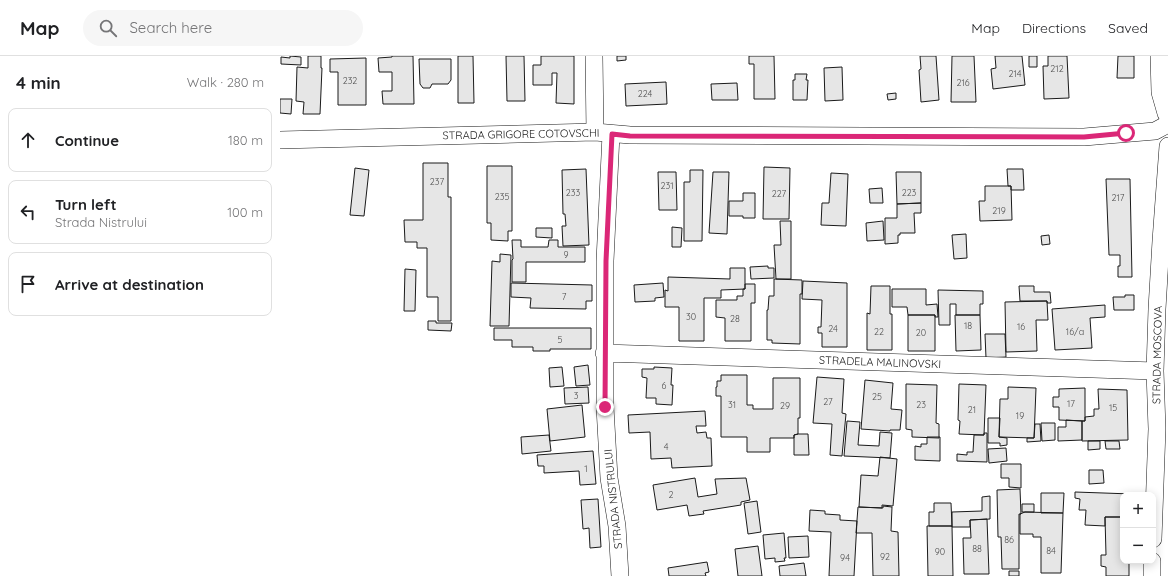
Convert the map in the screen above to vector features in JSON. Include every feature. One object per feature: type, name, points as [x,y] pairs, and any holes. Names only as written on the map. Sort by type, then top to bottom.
[{"type":"street","name":"STRADA NISTRULUI","points":[[594,56],[603,133],[606,261],[604,353],[605,407],[609,478],[617,526],[620,576]]},
{"type":"street","points":[[1161,56],[1162,92],[1168,113]]},
{"type":"street","name":"STRADA GRIGORE COTOVSCHI","points":[[280,140],[603,133],[630,136],[1084,137],[1155,131],[1168,124]]},
{"type":"street","name":"STRADA MOSCOVA","points":[[1154,528],[1163,428],[1155,371],[1160,241],[1168,146]]},
{"type":"street","name":"STRADELA MALINOVSKI","points":[[604,353],[1155,371]]},
{"type":"street","points":[[1152,564],[1152,576]]},
{"type":"building","points":[[290,56],[301,57],[301,65],[281,64],[281,57],[290,58]]},
{"type":"building","points":[[308,56],[321,56],[322,68],[320,114],[303,114],[304,102],[296,101],[297,67],[308,68]]},
{"type":"building","points":[[413,56],[414,104],[383,104],[382,91],[392,91],[392,72],[379,72],[378,58]]},
{"type":"building","points":[[458,56],[473,56],[474,103],[458,103]]},
{"type":"building","points":[[506,56],[524,56],[525,101],[507,101]]},
{"type":"building","points":[[541,56],[574,56],[574,104],[556,103],[557,73],[552,73],[552,85],[533,85],[533,65],[541,65]]},
{"type":"building","points":[[617,56],[626,56],[626,60],[617,61]]},
{"type":"building","points":[[749,56],[774,56],[775,99],[754,99],[754,64],[749,64]]},
{"type":"building","points":[[920,56],[936,56],[939,100],[921,102],[919,70],[921,69]]},
{"type":"building","points":[[952,56],[974,56],[976,102],[951,102]]},
{"type":"building","points":[[995,56],[1022,56],[1025,85],[993,89],[991,69],[996,68]]},
{"type":"building","points":[[1029,56],[1037,56],[1037,67],[1029,67]]},
{"type":"building","points":[[1048,56],[1067,56],[1069,98],[1044,99],[1043,66],[1048,66]]},
{"type":"building","points":[[1118,56],[1134,56],[1134,78],[1117,78]]},
{"type":"building","points":[[366,58],[366,105],[338,105],[338,72],[330,72],[330,59]]},
{"type":"building","points":[[419,59],[451,59],[451,80],[448,84],[432,84],[430,88],[423,88],[420,84]]},
{"type":"building","points":[[842,67],[843,100],[825,101],[824,68]]},
{"type":"building","points":[[795,74],[807,74],[807,100],[793,100],[793,80],[795,80]]},
{"type":"building","points":[[666,82],[667,104],[626,106],[625,84]]},
{"type":"building","points":[[737,83],[738,100],[712,100],[711,84]]},
{"type":"building","points":[[896,93],[896,99],[888,100],[887,94]]},
{"type":"building","points":[[280,99],[292,99],[291,114],[280,113]]},
{"type":"building","points":[[423,163],[448,163],[448,197],[451,197],[451,321],[438,321],[438,297],[427,297],[427,248],[417,248],[417,242],[405,242],[404,220],[423,220]]},
{"type":"building","points":[[487,166],[512,166],[512,231],[508,231],[508,241],[491,240],[491,223],[487,223]]},
{"type":"building","points":[[764,167],[790,168],[789,219],[763,219]]},
{"type":"building","points":[[355,168],[369,170],[364,216],[350,215]]},
{"type":"building","points":[[586,169],[589,245],[563,246],[562,226],[566,226],[565,214],[563,214],[562,170]]},
{"type":"building","points":[[1007,169],[1023,169],[1024,190],[1011,190],[1011,186],[1008,186]]},
{"type":"building","points":[[690,170],[703,170],[702,241],[684,241],[684,182],[690,182]]},
{"type":"building","points":[[658,172],[676,172],[677,210],[659,210]]},
{"type":"building","points":[[713,172],[729,172],[727,234],[709,233]]},
{"type":"building","points":[[896,172],[921,172],[921,203],[897,204]]},
{"type":"building","points":[[831,173],[848,174],[846,226],[821,225],[822,203],[829,203]]},
{"type":"building","points":[[1106,179],[1130,179],[1132,277],[1118,277],[1120,255],[1109,255]]},
{"type":"building","points":[[985,186],[1011,186],[1012,220],[980,221],[979,201],[985,201]]},
{"type":"building","points":[[882,188],[883,203],[870,203],[869,189]]},
{"type":"building","points":[[743,193],[755,193],[755,218],[729,216],[729,201],[743,201]]},
{"type":"building","points":[[921,203],[921,213],[914,213],[915,233],[900,233],[900,235],[898,235],[898,243],[885,244],[885,218],[897,218],[897,204]]},
{"type":"building","points":[[780,221],[791,221],[791,279],[776,279],[774,245],[781,245]]},
{"type":"building","points":[[883,221],[884,240],[867,241],[866,223]]},
{"type":"building","points":[[672,227],[682,228],[681,247],[672,247]]},
{"type":"building","points":[[536,228],[552,228],[552,238],[536,237]]},
{"type":"building","points":[[966,234],[967,258],[954,259],[952,235]]},
{"type":"building","points":[[1049,235],[1050,244],[1042,245],[1041,236]]},
{"type":"building","points":[[512,240],[521,240],[521,247],[548,247],[549,240],[558,240],[558,247],[585,247],[585,262],[526,262],[526,282],[512,282]]},
{"type":"building","points":[[500,254],[511,255],[509,326],[490,326],[492,261],[500,262]]},
{"type":"building","points":[[768,266],[768,268],[774,268],[774,278],[751,279],[750,267]]},
{"type":"building","points":[[730,268],[745,268],[745,289],[721,290],[721,298],[704,298],[704,341],[679,341],[679,307],[665,307],[665,290],[668,291],[668,277],[730,279]]},
{"type":"building","points":[[405,269],[416,270],[415,311],[404,311]]},
{"type":"building","points":[[774,279],[802,280],[802,294],[800,294],[800,344],[772,343],[772,340],[767,340],[767,310],[769,296],[774,296]]},
{"type":"building","points":[[803,281],[847,283],[847,347],[822,347],[822,333],[818,333],[818,327],[821,327],[822,300],[802,299]]},
{"type":"building","points":[[511,283],[592,285],[592,301],[586,301],[586,309],[530,308],[531,298],[511,297]]},
{"type":"building","points":[[663,283],[664,297],[655,298],[655,301],[635,302],[634,285]]},
{"type":"building","points":[[745,284],[755,284],[755,303],[751,303],[751,341],[725,341],[725,318],[716,317],[716,300],[737,300],[737,296],[743,296]]},
{"type":"building","points":[[871,286],[890,286],[892,350],[867,350],[867,313],[870,314]]},
{"type":"building","points":[[1019,286],[1034,286],[1034,292],[1050,292],[1051,303],[1047,303],[1047,301],[1020,301]]},
{"type":"building","points":[[892,289],[926,289],[926,305],[937,304],[938,317],[935,317],[935,315],[908,315],[907,307],[892,307]]},
{"type":"building","points":[[938,290],[983,291],[983,304],[980,304],[980,315],[956,315],[956,304],[950,304],[950,325],[939,325]]},
{"type":"building","points":[[1125,295],[1134,295],[1134,310],[1114,310],[1113,297],[1125,297]]},
{"type":"building","points":[[1047,301],[1048,320],[1036,320],[1037,351],[1006,352],[1005,302]]},
{"type":"building","points":[[1105,305],[1105,317],[1090,318],[1092,348],[1055,350],[1052,309]]},
{"type":"building","points":[[908,315],[935,315],[935,351],[908,351]]},
{"type":"building","points":[[955,315],[980,315],[981,350],[956,351]]},
{"type":"building","points":[[428,321],[436,321],[436,323],[452,323],[451,331],[428,330]]},
{"type":"building","points":[[494,328],[591,328],[591,349],[550,349],[550,351],[533,351],[533,347],[512,347],[512,340],[494,340]]},
{"type":"building","points":[[985,334],[1005,334],[1006,357],[986,358]]},
{"type":"building","points":[[588,365],[590,385],[576,386],[574,367]]},
{"type":"building","points":[[562,367],[564,386],[550,387],[549,368]]},
{"type":"building","points":[[654,367],[672,368],[672,405],[656,404],[656,398],[646,398],[647,378],[642,377],[642,369],[654,369]]},
{"type":"building","points":[[721,375],[747,375],[747,405],[753,405],[753,409],[773,409],[773,378],[800,378],[800,418],[798,418],[798,434],[794,435],[794,438],[770,438],[770,452],[747,452],[747,437],[721,437],[721,396],[716,396],[716,387],[717,381],[721,381]]},
{"type":"building","points":[[817,377],[844,379],[842,413],[846,414],[842,456],[830,455],[832,424],[813,423]]},
{"type":"building","points":[[865,380],[893,383],[891,409],[902,410],[900,430],[890,431],[861,429]]},
{"type":"building","points":[[906,384],[937,385],[936,423],[939,424],[939,438],[912,437],[912,430],[906,429]]},
{"type":"building","points":[[959,384],[986,385],[984,435],[959,434]]},
{"type":"building","points":[[588,387],[589,403],[565,404],[564,388]]},
{"type":"building","points":[[1008,387],[1036,388],[1034,438],[999,437],[1000,399],[1008,399]]},
{"type":"building","points":[[1085,388],[1085,421],[1059,420],[1059,407],[1053,407],[1053,397],[1059,397],[1059,389]]},
{"type":"building","points":[[1098,389],[1127,390],[1128,440],[1082,441],[1082,421],[1085,421],[1085,417],[1094,416],[1094,409],[1099,409]]},
{"type":"building","points":[[582,405],[585,437],[550,441],[547,409]]},
{"type":"building","points":[[705,411],[706,426],[696,426],[697,433],[706,432],[707,438],[711,438],[712,466],[672,468],[671,458],[651,459],[650,432],[629,433],[628,415]]},
{"type":"building","points":[[988,418],[1000,418],[999,437],[1007,438],[1007,445],[1000,446],[1000,443],[988,443]]},
{"type":"building","points":[[1066,420],[1082,421],[1082,440],[1058,441],[1058,427],[1066,427]]},
{"type":"building","points":[[847,421],[860,422],[858,445],[879,446],[880,432],[892,433],[890,458],[844,456]]},
{"type":"building","points":[[1041,423],[1055,423],[1055,440],[1042,441]]},
{"type":"building","points":[[1035,424],[1040,424],[1041,441],[1027,442],[1027,438],[1034,438]]},
{"type":"building","points":[[984,433],[987,433],[987,462],[957,461],[957,454],[967,455],[967,452],[973,452],[974,435],[984,435]]},
{"type":"building","points":[[808,434],[809,455],[794,455],[794,435]]},
{"type":"building","points":[[549,435],[551,451],[522,454],[521,437]]},
{"type":"building","points":[[927,437],[940,437],[940,461],[915,460],[915,446],[921,447],[921,444],[927,444]]},
{"type":"building","points":[[1088,441],[1100,441],[1100,449],[1088,450]]},
{"type":"building","points":[[1105,441],[1119,441],[1120,449],[1106,449]]},
{"type":"building","points":[[1006,448],[1007,461],[989,463],[988,449]]},
{"type":"building","points":[[593,451],[596,484],[580,485],[579,471],[544,473],[544,466],[538,466],[537,455]]},
{"type":"building","points":[[880,457],[897,459],[893,506],[882,505],[882,508],[859,507],[861,475],[878,476]]},
{"type":"building","points":[[1001,464],[1021,464],[1021,488],[1009,487],[1009,478],[1001,478]]},
{"type":"building","points":[[1089,470],[1103,470],[1104,483],[1089,484]]},
{"type":"building","points":[[695,478],[698,497],[717,494],[715,479],[746,478],[750,500],[741,502],[741,505],[703,511],[704,514],[689,516],[687,505],[657,510],[653,485]]},
{"type":"building","points":[[1020,489],[1021,514],[1019,514],[1019,569],[1002,569],[1001,537],[998,537],[997,490]]},
{"type":"building","points":[[1075,492],[1120,494],[1120,517],[1105,517],[1105,526],[1085,525],[1086,510],[1079,510],[1080,499],[1075,498]]},
{"type":"building","points":[[1041,493],[1064,493],[1063,513],[1041,513]]},
{"type":"building","points":[[990,496],[990,519],[970,520],[970,527],[952,527],[952,512],[982,511],[982,497]]},
{"type":"building","points":[[598,499],[601,547],[590,548],[589,528],[583,529],[581,500]]},
{"type":"building","points":[[757,501],[761,532],[748,534],[744,503]]},
{"type":"building","points":[[934,503],[951,503],[952,526],[929,526],[929,512],[934,512]]},
{"type":"building","points":[[1022,504],[1034,504],[1034,512],[1022,512]]},
{"type":"building","points":[[883,506],[892,507],[891,531],[898,532],[899,576],[873,576],[872,533],[856,533],[858,507],[883,508]]},
{"type":"building","points":[[810,510],[825,511],[825,514],[840,515],[840,520],[857,521],[854,576],[829,576],[831,532],[809,531]]},
{"type":"building","points":[[1025,512],[1063,513],[1061,573],[1041,573],[1041,537],[1033,537],[1033,534],[1020,534],[1020,514]]},
{"type":"building","points":[[1105,517],[1120,517],[1120,564],[1129,564],[1129,576],[1106,576],[1106,567],[1101,566],[1101,555],[1106,555]]},
{"type":"building","points":[[987,519],[989,574],[964,574],[963,538],[971,538],[970,520]]},
{"type":"building","points":[[927,526],[952,526],[953,576],[928,576]]},
{"type":"building","points":[[784,533],[785,561],[775,562],[775,558],[765,559],[763,535]]},
{"type":"building","points":[[808,536],[809,557],[789,558],[788,537]]},
{"type":"building","points":[[758,546],[762,576],[738,576],[735,549]]},
{"type":"building","points":[[707,562],[709,572],[705,573],[706,576],[669,576],[668,568]]},
{"type":"building","points":[[804,563],[806,576],[780,576],[779,566]]},
{"type":"building","points":[[1009,571],[1019,571],[1019,576],[1009,576]]},
{"type":"route","points":[[605,407],[604,353],[606,261],[612,134],[630,136],[1084,137],[1126,133]]}]
